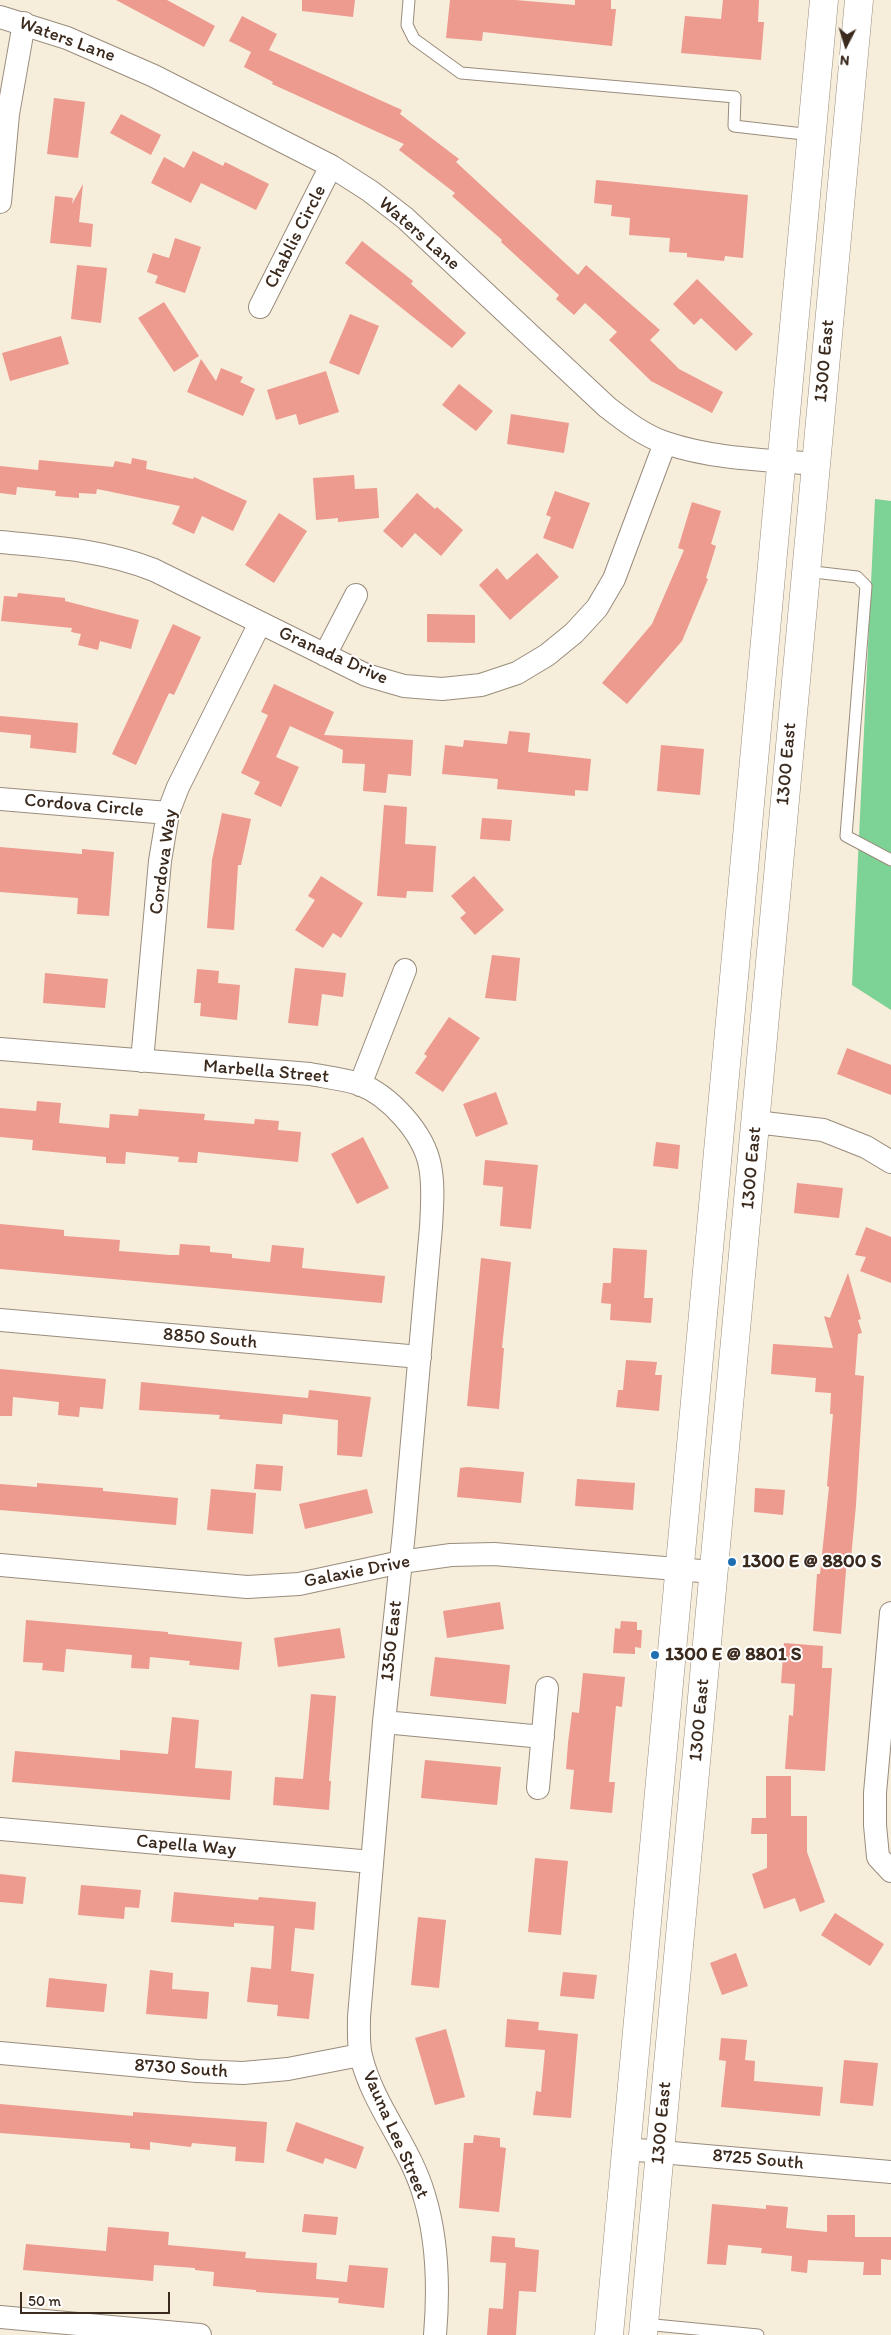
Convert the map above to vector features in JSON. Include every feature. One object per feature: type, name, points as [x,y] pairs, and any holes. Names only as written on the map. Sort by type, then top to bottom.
[{"type":"main road","name":"1300 East","points":[[609,2335],[824,0]]},
{"type":"main road","name":"1300 East","points":[[643,2330],[859,0]]},
{"type":"street","name":"Waters Lane","points":[[0,17],[24,23],[85,45],[154,76],[331,166],[370,191],[405,218],[612,411],[641,431],[665,443],[703,453],[815,464]]},
{"type":"street","points":[[0,202],[8,114],[24,23]]},
{"type":"street","name":"Chablis Circle","points":[[260,307],[331,166]]},
{"type":"street","name":"Granada Drive","points":[[0,542],[73,548],[129,560],[154,570],[366,675],[404,686],[442,689],[481,684],[517,673],[548,655],[574,633],[597,608],[614,579],[665,443]]},
{"type":"street","points":[[325,655],[356,594]]},
{"type":"street","name":"Cordova Way","points":[[142,1061],[160,861],[168,813],[178,786],[260,623]]},
{"type":"street","name":"Cordova Circle","points":[[0,799],[168,813]]},
{"type":"street","points":[[360,1085],[405,970]]},
{"type":"street","name":"Marbella Street","points":[[0,1049],[310,1074],[360,1085],[383,1098],[396,1109],[417,1134],[430,1164],[433,1195],[431,1227]]},
{"type":"street","points":[[756,1122],[823,1130],[866,1147],[891,1162]]},
{"type":"street","name":"1350 East","points":[[360,2055],[359,2018],[384,1722],[401,1562],[431,1227]]},
{"type":"street","name":"8850 South","points":[[0,1320],[420,1357]]},
{"type":"street","name":"Galaxie Drive","points":[[0,1565],[247,1587],[299,1584],[401,1562],[452,1555],[494,1554],[713,1572]]},
{"type":"street","points":[[891,1613],[875,1793],[875,1825],[878,1857],[891,1871]]},
{"type":"street","points":[[538,1788],[547,1688]]},
{"type":"street","points":[[384,1722],[543,1737]]},
{"type":"street","name":"Capella Way","points":[[0,1829],[372,1862]]},
{"type":"street","name":"8730 South","points":[[0,2054],[197,2071],[243,2073],[288,2069],[360,2055]]},
{"type":"street","name":"Vauna Lee Street","points":[[360,2055],[387,2121],[407,2156],[424,2193],[437,2270],[435,2335]]},
{"type":"street","name":"8725 South","points":[[626,2149],[891,2172]]},
{"type":"street","points":[[0,2317],[200,2335]]},
{"type":"lane","points":[[410,0],[407,25],[414,39],[462,73],[736,97],[734,126],[812,135]]},
{"type":"lane","points":[[806,571],[857,577],[866,586],[846,836],[891,860]]},
{"type":"lane","points":[[643,2330],[758,2335]]},
{"type":"green space","points":[[875,499],[891,501],[891,1010],[852,985]]},
{"type":"building","points":[[116,0],[167,0],[215,26],[204,47]]},
{"type":"building","points":[[302,0],[355,0],[353,17],[302,11]]},
{"type":"building","points":[[450,0],[515,0],[575,5],[575,0],[611,0],[611,9],[616,9],[612,46],[483,32],[482,41],[446,38]]},
{"type":"building","points":[[723,0],[759,0],[758,22],[764,22],[761,60],[681,53],[685,16],[721,19]]},
{"type":"building","points":[[242,16],[277,34],[269,50],[402,110],[400,114],[459,159],[456,162],[578,275],[586,265],[660,330],[650,340],[679,369],[723,392],[712,413],[651,381],[609,340],[617,332],[585,303],[574,315],[556,299],[559,295],[501,242],[502,240],[452,196],[455,193],[399,150],[404,144],[272,84],[273,82],[244,67],[251,52],[229,41]]},
{"type":"building","points":[[54,98],[85,102],[78,158],[47,154]]},
{"type":"building","points":[[121,114],[161,135],[151,155],[110,133]]},
{"type":"building","points":[[193,151],[223,166],[225,162],[269,184],[256,210],[201,183],[191,203],[151,183],[164,157],[184,168]]},
{"type":"building","points":[[596,180],[748,195],[743,258],[725,256],[724,261],[687,257],[687,253],[669,252],[670,238],[629,235],[630,218],[611,216],[612,205],[594,203]]},
{"type":"building","points":[[83,184],[79,222],[93,224],[91,247],[50,243],[55,196],[73,198],[72,204]]},
{"type":"building","points":[[175,238],[201,247],[185,293],[155,283],[158,276],[147,272],[153,253],[169,258]]},
{"type":"building","points":[[362,241],[413,281],[411,284],[466,333],[452,348],[345,263]]},
{"type":"building","points":[[77,265],[107,268],[101,323],[71,319]]},
{"type":"building","points":[[697,279],[753,334],[736,351],[701,318],[694,325],[673,304]]},
{"type":"building","points":[[164,302],[199,356],[174,372],[138,318]]},
{"type":"building","points":[[350,314],[379,326],[359,375],[329,363]]},
{"type":"building","points":[[61,336],[69,364],[10,381],[2,353]]},
{"type":"building","points":[[201,359],[216,381],[221,368],[243,377],[240,382],[255,389],[243,416],[187,392]]},
{"type":"building","points":[[326,371],[339,412],[299,425],[296,414],[276,420],[267,390]]},
{"type":"building","points":[[459,384],[493,411],[476,431],[442,405]]},
{"type":"building","points":[[511,414],[569,423],[564,453],[507,444]]},
{"type":"building","points":[[132,458],[147,461],[146,469],[193,479],[194,477],[247,501],[233,531],[202,516],[194,534],[172,524],[180,506],[97,489],[96,494],[79,493],[79,498],[55,496],[56,491],[17,487],[16,495],[0,493],[0,466],[38,470],[39,460],[113,467],[115,461],[131,464]]},
{"type":"building","points":[[354,475],[355,489],[377,488],[379,518],[338,522],[338,518],[316,520],[313,478]]},
{"type":"building","points":[[555,491],[590,503],[573,549],[543,538],[551,517],[546,515]]},
{"type":"building","points":[[417,493],[435,509],[437,507],[463,530],[441,556],[415,533],[402,548],[383,531]]},
{"type":"building","points":[[692,502],[721,511],[711,544],[716,546],[706,578],[708,579],[682,641],[627,704],[602,683],[652,624],[684,550],[678,548]]},
{"type":"building","points":[[279,513],[307,531],[274,583],[245,565]]},
{"type":"building","points":[[537,553],[559,577],[510,620],[479,585],[497,568],[507,580]]},
{"type":"building","points":[[18,593],[65,598],[65,601],[139,620],[131,649],[100,641],[98,650],[78,645],[81,634],[71,632],[72,628],[1,621],[4,596],[17,597]]},
{"type":"building","points":[[427,614],[475,615],[475,643],[427,642]]},
{"type":"building","points":[[173,624],[201,637],[174,695],[169,693],[136,765],[112,754]]},
{"type":"building","points":[[274,684],[334,712],[324,735],[413,740],[411,776],[388,774],[386,793],[363,791],[365,764],[342,763],[343,750],[290,726],[276,757],[299,767],[281,807],[254,794],[260,782],[241,773],[268,715],[261,712]]},
{"type":"building","points":[[0,716],[78,723],[76,753],[30,748],[31,735],[0,732]]},
{"type":"building","points":[[509,731],[530,733],[528,752],[591,759],[588,791],[575,790],[575,796],[497,789],[498,779],[442,774],[445,745],[463,747],[464,740],[507,744]]},
{"type":"building","points":[[661,745],[704,749],[700,795],[657,791]]},
{"type":"building","points":[[384,805],[407,807],[405,844],[436,846],[433,892],[407,891],[406,898],[377,896]]},
{"type":"building","points":[[222,813],[251,819],[241,865],[238,865],[234,930],[207,928],[212,860]]},
{"type":"building","points":[[482,818],[512,820],[510,841],[480,839]]},
{"type":"building","points":[[0,847],[82,854],[82,849],[114,852],[109,916],[77,914],[78,898],[0,892]]},
{"type":"building","points":[[321,876],[363,903],[341,938],[333,933],[323,948],[295,930],[315,900],[308,896]]},
{"type":"building","points":[[474,876],[504,910],[475,935],[460,918],[466,913],[451,896]]},
{"type":"building","points":[[492,955],[520,958],[516,1001],[485,998]]},
{"type":"building","points":[[295,968],[346,973],[343,997],[322,994],[318,1026],[288,1023]]},
{"type":"building","points":[[197,969],[219,971],[218,983],[240,985],[237,1020],[200,1016],[201,1003],[194,1003]]},
{"type":"building","points":[[45,973],[108,979],[105,1008],[43,1003]]},
{"type":"building","points":[[449,1017],[480,1038],[443,1092],[415,1073],[427,1056],[424,1054]]},
{"type":"building","points":[[847,1048],[891,1065],[891,1095],[837,1074]]},
{"type":"building","points":[[496,1092],[508,1124],[476,1137],[463,1104]]},
{"type":"building","points":[[37,1101],[61,1103],[59,1123],[109,1128],[110,1114],[138,1116],[139,1109],[205,1114],[204,1120],[254,1124],[255,1119],[279,1121],[278,1130],[301,1132],[298,1162],[198,1152],[197,1163],[178,1162],[179,1157],[126,1152],[125,1164],[106,1163],[106,1157],[32,1150],[33,1140],[0,1137],[0,1108],[36,1111]]},
{"type":"building","points":[[363,1137],[389,1188],[357,1204],[331,1154]]},
{"type":"building","points":[[656,1142],[680,1145],[678,1169],[653,1166]]},
{"type":"building","points":[[485,1160],[538,1165],[531,1229],[500,1226],[503,1187],[483,1185]]},
{"type":"building","points":[[797,1183],[843,1188],[839,1218],[794,1213]]},
{"type":"building","points":[[0,1224],[64,1230],[64,1236],[120,1240],[119,1251],[179,1255],[180,1244],[210,1246],[210,1252],[232,1254],[232,1258],[270,1262],[272,1245],[304,1248],[302,1268],[385,1276],[382,1303],[0,1269]]},
{"type":"building","points":[[866,1227],[891,1237],[891,1283],[860,1271],[866,1257],[855,1255]]},
{"type":"building","points":[[613,1248],[647,1250],[644,1298],[653,1298],[651,1323],[610,1320],[611,1304],[601,1303],[603,1283],[611,1283]]},
{"type":"building","points":[[481,1258],[511,1262],[502,1348],[504,1348],[499,1409],[467,1406]]},
{"type":"building","points":[[848,1273],[861,1319],[858,1320],[862,1333],[858,1334],[855,1375],[864,1376],[856,1505],[851,1558],[847,1558],[841,1634],[813,1631],[817,1574],[820,1574],[829,1487],[827,1486],[833,1414],[830,1414],[831,1393],[815,1392],[816,1378],[771,1374],[773,1344],[833,1348],[824,1316],[830,1318]]},
{"type":"building","points":[[626,1360],[657,1362],[655,1375],[662,1375],[659,1411],[616,1407],[618,1390],[623,1390]]},
{"type":"building","points":[[0,1369],[106,1379],[103,1409],[80,1407],[79,1417],[58,1415],[59,1402],[13,1397],[12,1416],[0,1416]]},
{"type":"building","points":[[141,1382],[308,1398],[309,1390],[371,1397],[362,1457],[337,1455],[338,1420],[283,1414],[282,1424],[219,1419],[220,1415],[139,1410]]},
{"type":"building","points":[[256,1464],[283,1466],[281,1491],[254,1489]]},
{"type":"building","points":[[460,1468],[524,1472],[521,1503],[457,1497]]},
{"type":"building","points":[[577,1479],[635,1483],[633,1510],[575,1506]]},
{"type":"building","points":[[37,1483],[103,1488],[103,1491],[178,1498],[176,1525],[0,1510],[0,1484],[37,1487]]},
{"type":"building","points":[[755,1488],[785,1490],[783,1515],[754,1512]]},
{"type":"building","points":[[211,1489],[256,1493],[253,1534],[207,1530]]},
{"type":"building","points":[[367,1489],[373,1513],[305,1529],[299,1504]]},
{"type":"building","points":[[500,1602],[504,1629],[447,1638],[443,1611]]},
{"type":"building","points":[[26,1620],[168,1632],[168,1634],[242,1642],[239,1670],[189,1665],[190,1661],[150,1657],[149,1669],[131,1668],[132,1655],[66,1649],[64,1672],[42,1670],[43,1663],[23,1662]]},
{"type":"building","points":[[621,1621],[637,1622],[637,1630],[642,1630],[641,1648],[635,1647],[635,1654],[613,1653],[615,1628],[620,1629]]},
{"type":"building","points":[[340,1628],[345,1658],[278,1667],[274,1638]]},
{"type":"building","points":[[784,1643],[823,1646],[822,1668],[832,1668],[825,1771],[785,1769],[789,1715],[793,1716],[795,1684],[781,1683]]},
{"type":"building","points":[[435,1657],[510,1665],[506,1704],[430,1696]]},
{"type":"building","points":[[583,1673],[625,1677],[622,1707],[616,1706],[612,1747],[609,1782],[615,1782],[612,1813],[570,1809],[574,1770],[566,1769],[568,1743],[572,1712],[579,1713]]},
{"type":"building","points":[[311,1694],[336,1696],[329,1781],[331,1781],[329,1810],[273,1805],[275,1777],[303,1779]]},
{"type":"building","points":[[172,1717],[199,1720],[195,1768],[232,1771],[230,1800],[12,1782],[15,1751],[120,1760],[120,1750],[168,1754]]},
{"type":"building","points":[[425,1760],[501,1767],[497,1805],[421,1798]]},
{"type":"building","points":[[766,1776],[791,1776],[791,1816],[807,1816],[807,1852],[825,1902],[800,1912],[795,1898],[764,1909],[752,1874],[767,1868],[767,1834],[751,1834],[752,1818],[766,1818]]},
{"type":"building","points":[[535,1858],[568,1861],[561,1935],[528,1932]]},
{"type":"building","points":[[0,1874],[26,1877],[23,1904],[0,1902]]},
{"type":"building","points":[[81,1885],[141,1890],[139,1908],[125,1907],[124,1919],[78,1915]]},
{"type":"building","points":[[174,1892],[258,1900],[259,1897],[316,1902],[314,1930],[295,1928],[291,1971],[314,1974],[309,2019],[277,2016],[278,2005],[247,2002],[251,1967],[271,1969],[274,1926],[234,1923],[234,1927],[171,1922]]},
{"type":"building","points":[[835,1913],[884,1944],[870,1966],[821,1935]]},
{"type":"building","points":[[418,1917],[446,1920],[439,1988],[411,1985]]},
{"type":"building","points":[[736,1953],[748,1986],[722,1995],[710,1963]]},
{"type":"building","points":[[150,1970],[173,1973],[172,1989],[209,1992],[207,2019],[146,2014]]},
{"type":"building","points":[[563,1972],[597,1975],[594,1999],[560,1996]]},
{"type":"building","points":[[49,1978],[107,1984],[104,2012],[46,2007]]},
{"type":"building","points":[[507,2019],[539,2022],[538,2030],[578,2034],[571,2118],[533,2115],[536,2091],[541,2092],[545,2050],[505,2047]]},
{"type":"building","points":[[446,2029],[465,2097],[435,2105],[415,2038]]},
{"type":"building","points":[[721,2038],[747,2040],[745,2060],[755,2061],[754,2081],[823,2087],[820,2116],[721,2107],[726,2061],[719,2060]]},
{"type":"building","points":[[844,2060],[878,2063],[873,2106],[840,2103]]},
{"type":"building","points":[[0,2104],[133,2116],[133,2112],[267,2122],[264,2163],[235,2161],[236,2147],[192,2143],[191,2147],[150,2142],[150,2150],[130,2148],[130,2143],[0,2133]]},
{"type":"building","points":[[296,2122],[364,2147],[356,2169],[325,2158],[323,2164],[286,2151]]},
{"type":"building","points":[[474,2135],[500,2138],[500,2147],[506,2148],[499,2212],[459,2208],[464,2143],[473,2143]]},
{"type":"building","points":[[712,2204],[766,2209],[766,2205],[788,2207],[786,2228],[827,2232],[827,2215],[855,2215],[855,2237],[891,2237],[891,2260],[881,2259],[881,2275],[863,2275],[864,2262],[808,2260],[807,2273],[791,2271],[792,2256],[761,2253],[762,2248],[728,2245],[726,2265],[707,2264]]},
{"type":"building","points":[[304,2214],[338,2217],[336,2235],[302,2232]]},
{"type":"building","points":[[108,2227],[169,2232],[168,2245],[246,2252],[245,2258],[317,2263],[316,2279],[347,2282],[349,2265],[388,2268],[384,2308],[338,2303],[339,2298],[256,2292],[256,2290],[213,2286],[214,2272],[195,2270],[195,2268],[154,2265],[153,2281],[23,2270],[26,2244],[106,2251]]},
{"type":"building","points":[[492,2236],[515,2238],[515,2247],[539,2250],[536,2292],[519,2291],[516,2335],[487,2335],[489,2308],[503,2309],[506,2263],[490,2262]]},
{"type":"place","name":"1300 E @ 8800 S","points":[[732,1562]]},
{"type":"place","name":"1300 E @ 8801 S","points":[[655,1655]]}]
